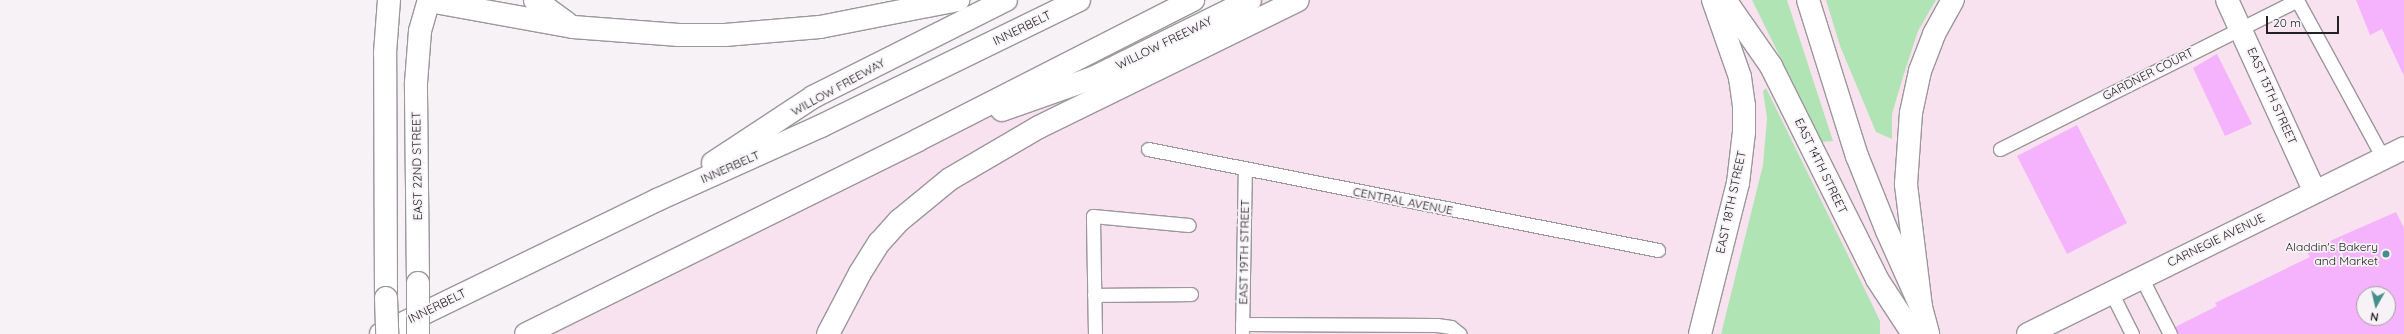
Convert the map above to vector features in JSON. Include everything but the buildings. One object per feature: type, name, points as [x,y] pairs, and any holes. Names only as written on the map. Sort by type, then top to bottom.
[{"type":"main road","points":[[386,334],[385,52],[389,0]]},
{"type":"main road","points":[[427,0],[573,27],[680,35],[776,32],[867,20],[958,0]]},
{"type":"main road","name":"EAST 22ND STREET","points":[[418,334],[416,83],[420,31],[427,0]]},
{"type":"main road","points":[[535,0],[573,27]]},
{"type":"main road","name":"WILLOW FREEWAY","points":[[657,200],[813,98],[1006,0]]},
{"type":"main road","name":"INNERBELT","points":[[381,334],[657,200],[821,126],[1079,0]]},
{"type":"main road","points":[[526,334],[918,140],[1193,0]]},
{"type":"main road","name":"WILLOW FREEWAY","points":[[918,140],[1095,77],[1250,0]]},
{"type":"main road","points":[[828,334],[860,273],[879,243],[900,220],[950,179],[1039,127],[1298,0]]},
{"type":"main road","name":"EAST 18TH STREET","points":[[1700,334],[1738,183],[1744,132],[1744,106],[1740,77],[1713,0]]},
{"type":"main road","name":"EAST 14TH STREET","points":[[1725,0],[1771,66],[1877,280],[1913,334]]},
{"type":"main road","points":[[1808,0],[1857,156],[1887,231],[1921,307]]},
{"type":"main road","points":[[1928,334],[1921,307],[1906,184],[1910,114],[1920,71],[1934,34],[1953,0]]},
{"type":"main road","name":"EAST 13TH STREET","points":[[2227,0],[2241,27],[2315,192]]},
{"type":"main road","name":"CARNEGIE AVENUE","points":[[2028,334],[2404,148]]},
{"type":"lane","name":"GARDNER COURT","points":[[2000,149],[2297,0]]},
{"type":"lane","points":[[2297,0],[2383,158]]},
{"type":"lane","name":"CENTRAL AVENUE","points":[[1148,149],[1245,170],[1658,250]]},
{"type":"lane","name":"EAST 19TH STREET","points":[[1242,329],[1245,170]]},
{"type":"lane","points":[[1095,334],[1093,216],[1188,225]]},
{"type":"lane","points":[[2141,277],[2170,334]]},
{"type":"lane","points":[[2111,292],[2132,334]]},
{"type":"lane","points":[[1094,295],[1191,294]]},
{"type":"lane","points":[[1242,329],[1437,325],[1451,328],[1460,334]]},
{"type":"shaded area","points":[[1250,0],[2404,0],[2404,334],[526,334],[918,140]]},
{"type":"green space","points":[[1752,0],[1787,0],[1833,141],[1822,142]]},
{"type":"green space","points":[[1826,0],[1936,0],[1918,31],[1903,77],[1892,114],[1892,139],[1876,132],[1840,46]]},
{"type":"green space","points":[[1766,88],[1880,321],[1880,334],[1721,334],[1763,165],[1767,118],[1763,91]]},
{"type":"place","name":"Aladdin's Bakery and Market","points":[[2386,254]]}]
